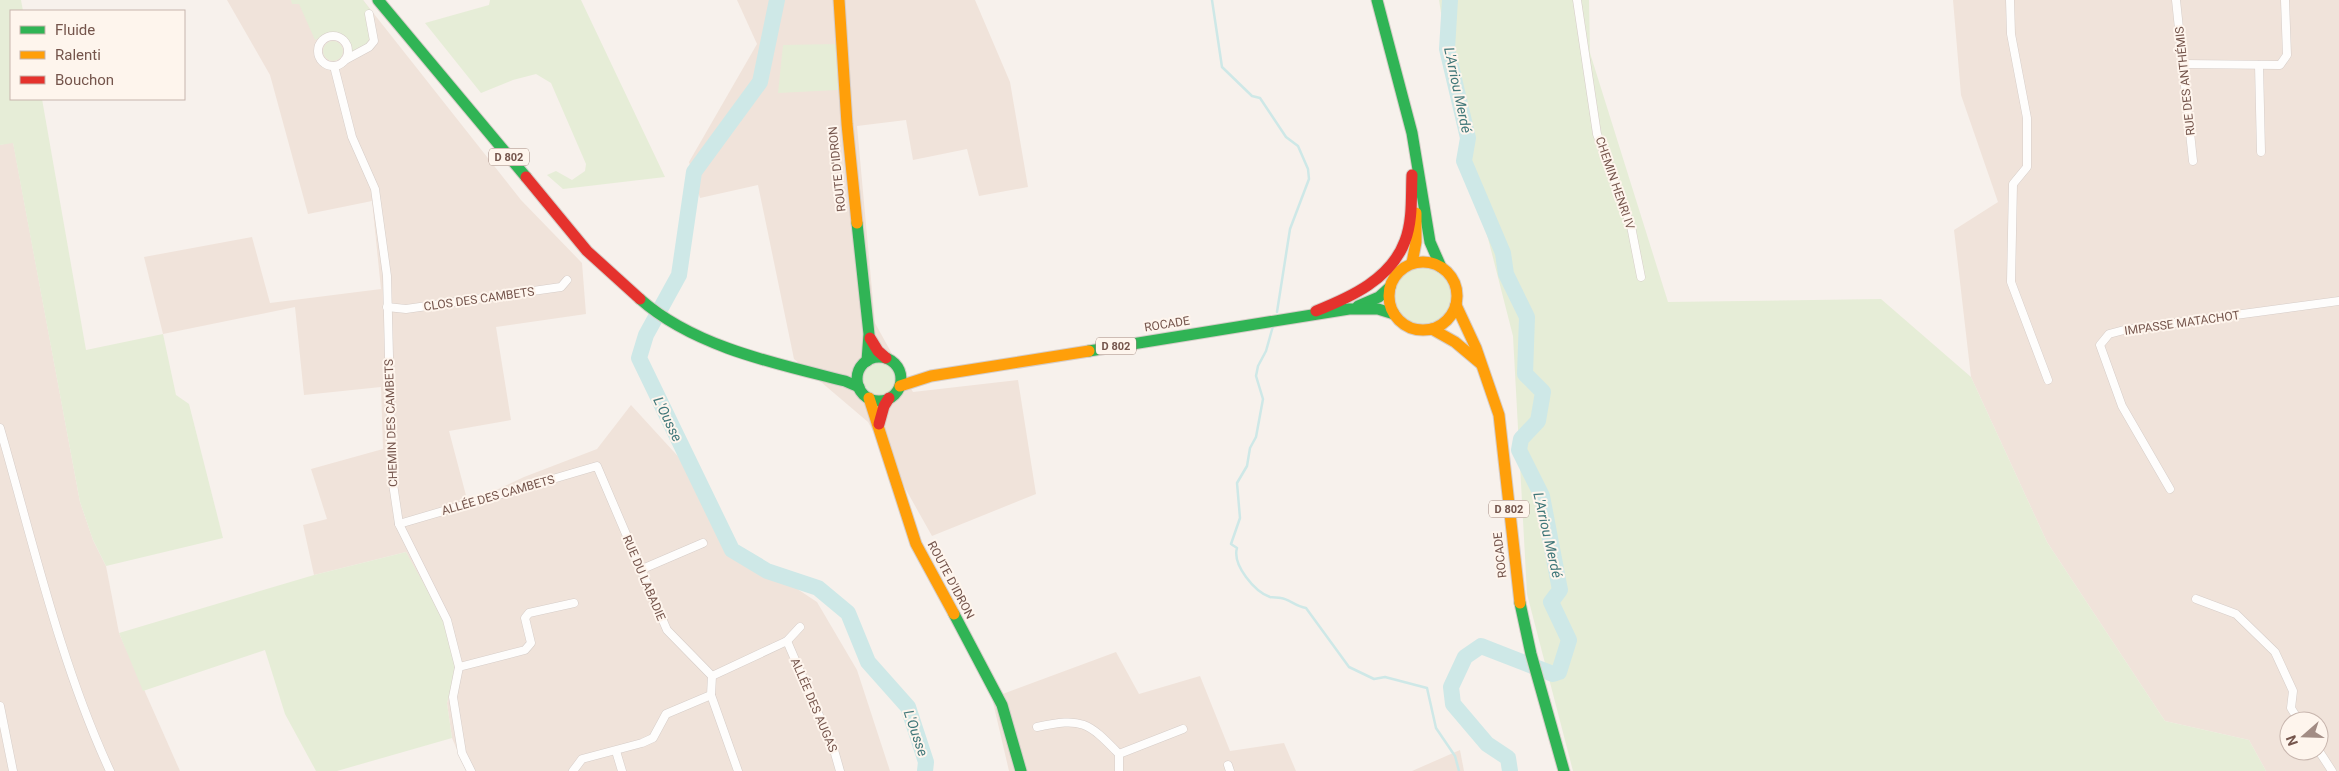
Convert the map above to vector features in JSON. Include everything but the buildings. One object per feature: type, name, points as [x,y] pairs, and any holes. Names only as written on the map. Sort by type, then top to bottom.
[{"type":"main road","name":"D 802","points":[[378,0],[587,251],[605,270],[652,308],[674,322],[739,354],[845,381],[859,387]]},
{"type":"main road","name":"ROUTE D'IDRON","points":[[839,0],[846,124],[869,334],[873,344],[886,358]]},
{"type":"main road","points":[[1377,0],[1403,107],[1412,175],[1416,230],[1412,263]]},
{"type":"main road","points":[[1403,107],[1418,162],[1430,242],[1442,267],[1455,284],[1456,305],[1451,315],[1443,324],[1432,329],[1415,329],[1407,326],[1394,314],[1390,306],[1390,287],[1394,277],[1402,268],[1412,263],[1432,263],[1442,267]]},
{"type":"main road","points":[[1301,316],[1356,294],[1375,280],[1391,262],[1404,242],[1410,220],[1412,175]]},
{"type":"main road","name":"D 802","points":[[1349,309],[1379,297],[1390,287]]},
{"type":"main road","name":"D 802","points":[[1456,305],[1482,365]]},
{"type":"main road","name":"D 802","points":[[1349,309],[1378,309],[1394,314]]},
{"type":"main road","name":"ROCADE","points":[[930,376],[1349,309]]},
{"type":"main road","points":[[1432,329],[1455,342],[1482,365]]},
{"type":"main road","name":"ROUTE D'IDRON","points":[[864,364],[869,334]]},
{"type":"main road","points":[[879,426],[884,406],[900,386],[900,372],[892,361],[886,358],[879,357],[864,364],[858,374],[859,387],[869,398],[876,400],[890,398]]},
{"type":"main road","name":"D 802","points":[[808,371],[846,373],[864,364]]},
{"type":"main road","name":"ROCADE","points":[[1482,365],[1499,415],[1517,591],[1531,654],[1564,771]]},
{"type":"main road","name":"D 802","points":[[900,372],[930,376]]},
{"type":"main road","name":"D 802","points":[[900,386],[913,380],[930,376]]},
{"type":"main road","name":"ROUTE D'IDRON","points":[[869,398],[916,544],[1002,706],[1014,741],[1021,771]]},
{"type":"street","name":"CHEMIN HENRI IV","points":[[1577,0],[1597,134],[1631,226],[1641,277]]},
{"type":"street","points":[[2010,0],[2011,34],[2027,118],[2027,167],[2013,184],[2011,282],[2048,380]]},
{"type":"street","name":"RUE DES ANTHÉMIS","points":[[2176,0],[2194,161]]},
{"type":"street","points":[[2184,64],[2280,65],[2287,55],[2286,0]]},
{"type":"street","points":[[345,60],[348,50],[344,41],[335,36],[324,38],[318,47],[318,56],[324,64],[334,66],[369,47],[374,41],[369,14]]},
{"type":"street","name":"CHEMIN DES CAMBETS","points":[[334,66],[352,137],[375,189],[387,276],[392,476],[399,524],[447,620],[459,666],[453,697],[462,753],[471,771]]},
{"type":"street","points":[[2259,66],[2262,152]]},
{"type":"street","name":"CLOS DES CAMBETS","points":[[387,307],[406,309],[561,287],[567,280]]},
{"type":"street","name":"IMPASSE MATACHOT","points":[[2170,489],[2122,406],[2100,345],[2109,334],[2133,329],[2339,301]]},
{"type":"street","points":[[0,428],[59,631],[88,717],[110,771]]},
{"type":"street","name":"ALLÉE DES CAMBETS","points":[[399,524],[597,466]]},
{"type":"street","name":"RUE DU LABADIE","points":[[597,466],[667,630],[712,676]]},
{"type":"street","points":[[640,570],[703,542]]},
{"type":"street","points":[[2196,599],[2236,614],[2276,652],[2294,691],[2291,708],[2293,711]]},
{"type":"street","points":[[459,666],[525,650],[531,643],[525,618],[529,613],[574,603]]},
{"type":"street","points":[[738,771],[711,695],[712,676],[787,640],[800,627]]},
{"type":"street","name":"ALLÉE DES AUGAS","points":[[787,640],[834,750],[840,771]]},
{"type":"street","points":[[573,771],[582,758],[616,751],[653,738],[666,714],[711,695]]},
{"type":"street","points":[[0,706],[14,771]]},
{"type":"street","points":[[1037,727],[1065,721],[1084,723],[1119,754],[1119,771]]},
{"type":"street","points":[[1119,754],[1183,729]]},
{"type":"street","points":[[616,751],[622,771]]},
{"type":"shaded area","points":[[227,0],[363,0],[521,200],[582,263],[586,314],[496,327],[511,420],[449,431],[468,503],[524,477],[597,449],[631,405],[696,476],[732,546],[817,602],[857,670],[890,771],[466,771],[452,738],[447,703],[457,669],[406,552],[314,575],[303,525],[327,519],[311,469],[383,449],[381,387],[304,395],[295,307],[163,334],[144,257],[252,237],[270,303],[381,289],[372,201],[308,214],[270,75]]},
{"type":"shaded area","points":[[737,0],[975,0],[1010,82],[1028,187],[979,196],[967,149],[913,160],[906,120],[857,126],[875,323],[913,392],[1018,380],[1036,494],[932,536],[868,422],[794,359],[758,185],[700,198],[689,162],[757,44]]},
{"type":"shaded area","points":[[1953,0],[2339,0],[2339,771],[2266,771],[2249,740],[2165,721],[2047,542],[1971,377],[1954,230],[1998,202],[1961,95]]},
{"type":"shaded area","points":[[13,142],[80,502],[93,540],[106,566],[119,633],[180,771],[0,771],[0,145]]},
{"type":"shaded area","points":[[1116,652],[1139,694],[1200,676],[1230,751],[1284,743],[1296,771],[1009,771],[992,698]]},
{"type":"shaded area","points":[[1460,750],[1464,771],[1412,771]]},
{"type":"green space","points":[[0,0],[21,0],[23,10],[10,10],[10,100],[42,100],[86,350],[163,334],[176,395],[189,404],[223,538],[106,566],[93,540],[80,502],[13,143],[0,145]]},
{"type":"green space","points":[[291,0],[363,0],[372,12],[368,46],[351,54],[348,43],[340,34],[329,33],[315,40],[299,4],[292,4]]},
{"type":"green space","points":[[490,0],[581,0],[665,177],[563,189],[547,175],[556,171],[572,180],[585,171],[586,164],[551,83],[536,74],[513,80],[481,93],[425,23],[489,5]]},
{"type":"green space","points":[[1439,0],[1589,0],[1590,53],[1668,302],[1881,299],[1971,377],[2047,542],[2165,721],[2249,740],[2266,771],[1573,771],[1527,594],[1513,336],[1458,121]]},
{"type":"green space","points":[[333,41],[340,44],[343,51],[340,58],[333,61],[326,58],[323,51],[326,44]]},
{"type":"green space","points":[[836,44],[838,90],[778,93],[783,45]]},
{"type":"green space","points":[[1423,268],[1439,273],[1447,281],[1452,297],[1447,313],[1439,321],[1423,326],[1407,321],[1399,313],[1394,297],[1399,281],[1407,273]]},
{"type":"green space","points":[[880,363],[892,368],[897,380],[892,392],[880,397],[868,392],[863,380],[868,368]]},
{"type":"green space","points":[[406,552],[443,618],[457,669],[447,703],[452,738],[337,771],[316,771],[285,714],[265,650],[143,691],[119,633],[314,575]]},
{"type":"waterway","name":"L'Ousse","points":[[777,0],[760,82],[694,172],[679,275],[646,335],[639,358],[732,550],[767,571],[818,588],[848,613],[868,662],[908,707],[926,762],[925,771]]},
{"type":"waterway","points":[[1212,0],[1222,67],[1252,96],[1260,98],[1286,137],[1298,146],[1308,169],[1309,179],[1290,229],[1277,312]]},
{"type":"waterway","name":"L'Arriou Merdé","points":[[1450,0],[1447,49],[1468,138],[1464,161],[1503,253],[1506,274],[1527,317],[1525,374],[1543,392],[1538,421],[1521,439],[1519,450],[1542,496],[1560,590],[1551,602],[1569,640],[1559,672],[1553,674],[1481,646],[1465,657],[1451,687],[1453,704],[1487,744],[1508,758],[1510,771]]},
{"type":"waterway","points":[[1273,326],[1256,376],[1263,399],[1256,437],[1250,448],[1247,466],[1237,483],[1240,518],[1231,544],[1237,548],[1236,555],[1241,570],[1252,584],[1264,594],[1284,599],[1306,608],[1349,667],[1374,679],[1385,677],[1427,688],[1436,728],[1455,756],[1459,771]]},
{"type":"traffic: fast","points":[[378,0],[526,177]]},
{"type":"traffic: fast","points":[[1377,0],[1412,133],[1430,242],[1441,267]]},
{"type":"traffic: fast","points":[[857,223],[869,334],[867,361]]},
{"type":"traffic: fast","points":[[1358,306],[1379,297],[1390,287]]},
{"type":"traffic: fast","points":[[640,299],[662,316],[685,330],[711,342],[737,352],[845,381],[859,387]]},
{"type":"traffic: fast","points":[[1089,351],[1349,309],[1378,309],[1394,314]]},
{"type":"traffic: fast","points":[[879,357],[891,361],[897,367],[901,379],[897,391],[891,397],[879,401],[867,397],[861,391],[857,379],[861,367],[867,361],[879,357]]},
{"type":"traffic: fast","points":[[1520,603],[1531,654],[1564,771]]},
{"type":"traffic: fast","points":[[954,614],[1002,705],[1021,771]]},
{"type":"traffic: slow","points":[[839,0],[847,124],[857,223]]},
{"type":"traffic: slow","points":[[1412,263],[1416,242],[1416,213]]},
{"type":"traffic: slow","points":[[1423,262],[1436,265],[1447,272],[1454,283],[1457,296],[1454,309],[1447,320],[1436,327],[1423,330],[1410,327],[1399,320],[1392,309],[1389,296],[1392,283],[1399,272],[1410,265],[1423,262]]},
{"type":"traffic: slow","points":[[1456,305],[1476,348],[1499,415],[1520,603]]},
{"type":"traffic: slow","points":[[1432,329],[1455,342],[1480,363]]},
{"type":"traffic: slow","points":[[900,386],[931,376],[1089,351]]},
{"type":"traffic: slow","points":[[869,398],[916,544],[954,614]]},
{"type":"traffic: jam","points":[[1316,311],[1356,293],[1368,285],[1380,276],[1399,254],[1408,233],[1412,175]]},
{"type":"traffic: jam","points":[[526,177],[587,251],[640,299]]},
{"type":"traffic: jam","points":[[870,338],[878,351],[886,358]]},
{"type":"traffic: jam","points":[[879,424],[884,406],[889,398]]}]
